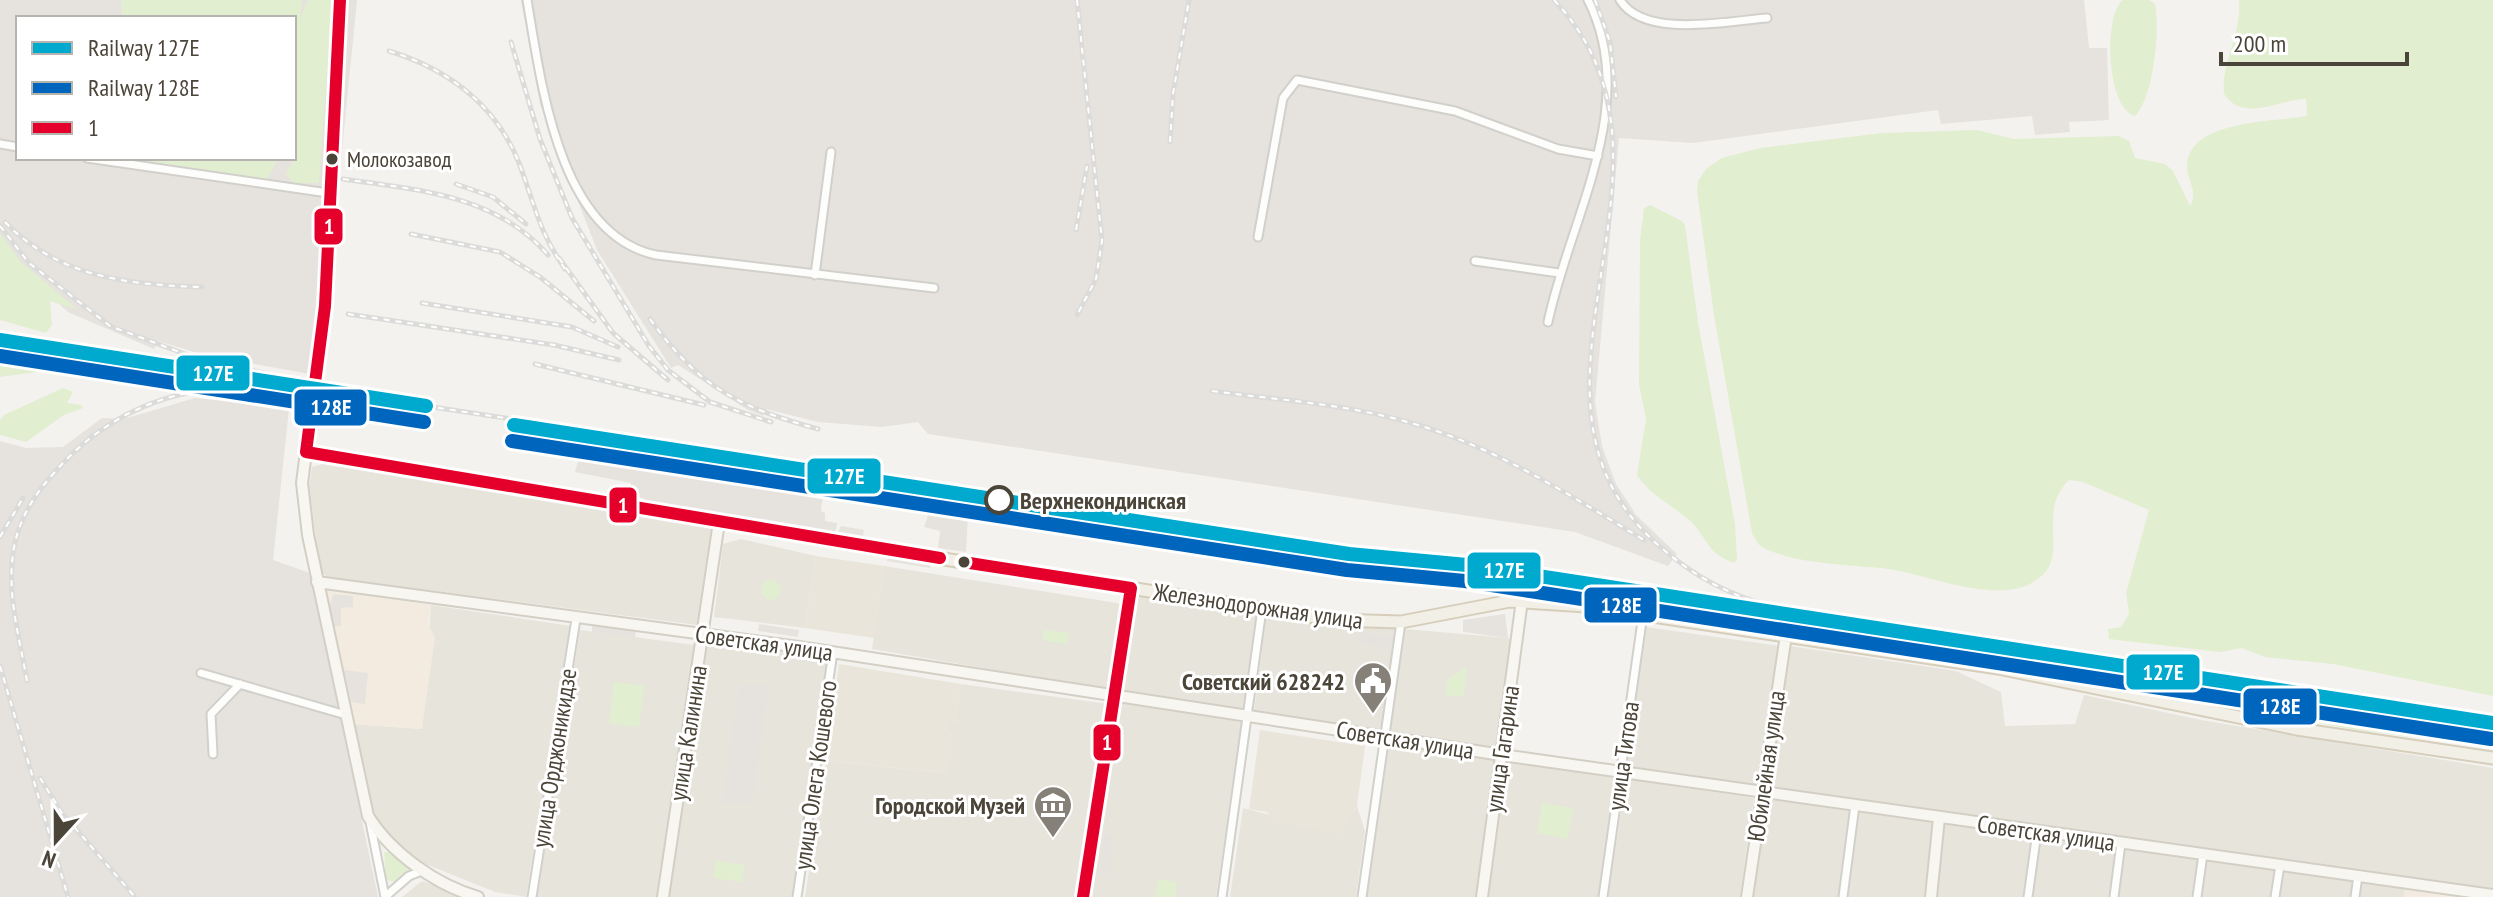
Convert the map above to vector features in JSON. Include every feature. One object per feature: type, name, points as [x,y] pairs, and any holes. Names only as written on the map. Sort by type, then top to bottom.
[{"type":"main road","points":[[306,452],[325,306],[328,193],[340,0]]},
{"type":"main road","name":"Железнодорожная улица","points":[[306,452],[719,522],[1356,622],[1401,622],[1479,605],[1522,600],[1643,614],[1998,668],[2297,729],[2493,758]]},
{"type":"street","points":[[527,0],[545,101],[562,156],[585,200],[616,237],[656,255],[934,288]]},
{"type":"street","points":[[1548,322],[1559,273],[1598,156],[1609,69],[1588,0]]},
{"type":"street","points":[[1620,0],[1634,15],[1670,24],[1767,18]]},
{"type":"street","points":[[1258,237],[1283,98],[1297,80],[1455,111],[1558,149],[1598,156]]},
{"type":"street","points":[[815,275],[831,152]]},
{"type":"street","points":[[101,160],[328,193]]},
{"type":"street","points":[[1475,261],[1559,273]]},
{"type":"street","points":[[306,452],[303,493],[317,582],[385,897],[409,876],[424,870]]},
{"type":"street","name":"улица Калинина","points":[[663,897],[719,522]]},
{"type":"street","name":"Советская улица","points":[[317,582],[833,652],[1502,755],[2358,876],[2446,893],[2493,895]]},
{"type":"street","points":[[1083,897],[1131,588]]},
{"type":"street","name":"улица Гагарина","points":[[1482,897],[1522,600]]},
{"type":"street","points":[[1222,897],[1262,609]]},
{"type":"street","name":"улица Титова","points":[[1603,897],[1643,614]]},
{"type":"street","name":"улица Орджоникидзе","points":[[532,897],[576,619]]},
{"type":"street","points":[[1362,897],[1401,622]]},
{"type":"street","name":"Юбилейная улица","points":[[1747,897],[1786,635]]},
{"type":"street","name":"улица Олега Кошевого","points":[[797,897],[833,652]]},
{"type":"street","points":[[201,673],[346,715]]},
{"type":"street","points":[[213,754],[211,714],[240,684]]},
{"type":"street","points":[[1843,897],[1855,805]]},
{"type":"street","points":[[368,816],[384,839],[424,870],[478,897]]},
{"type":"street","points":[[1931,897],[1939,818]]},
{"type":"street","points":[[2028,897],[2037,832]]},
{"type":"street","points":[[2114,897],[2121,843]]},
{"type":"street","points":[[2197,897],[2203,854]]},
{"type":"street","points":[[2275,897],[2280,865]]},
{"type":"street","points":[[2355,897],[2358,876]]},
{"type":"shaded area","points":[[0,0],[357,0],[336,210],[325,210],[322,294],[310,374],[204,355],[158,341],[154,349],[68,312],[21,269],[0,244]]},
{"type":"shaded area","points":[[521,0],[2084,0],[2089,48],[2107,48],[2109,120],[2069,122],[2070,132],[2035,135],[2032,116],[1941,124],[1938,110],[1693,143],[1619,138],[1595,402],[1602,446],[1616,484],[1636,515],[1677,554],[1668,566],[1575,532],[928,434],[918,422],[882,427],[818,422],[766,409],[763,416],[748,410],[678,365],[671,368],[597,250],[540,104]]},
{"type":"shaded area","points":[[637,8],[651,10],[643,56],[629,56]]},
{"type":"shaded area","points":[[1690,30],[1692,46],[1707,45],[1709,63],[1675,66],[1675,78],[1635,81],[1633,32]]},
{"type":"shaded area","points":[[195,398],[289,408],[273,560],[310,573],[378,897],[0,897],[0,441],[26,448],[63,447],[102,418],[124,419]]},
{"type":"shaded area","points":[[581,451],[636,462],[637,457],[823,494],[821,511],[825,513],[825,521],[837,523],[835,535],[644,502],[644,498],[629,496],[631,483],[575,472]]},
{"type":"shaded area","points":[[323,464],[713,527],[697,625],[327,577],[320,570],[309,486],[312,467]]},
{"type":"shaded area","points":[[932,504],[951,506],[952,514],[968,516],[966,552],[938,548],[940,531],[924,527]]},
{"type":"shaded area","points":[[841,526],[864,530],[862,542],[835,538]]},
{"type":"shaded area","points":[[741,539],[816,556],[805,628],[714,617],[723,544]]},
{"type":"shaded area","points":[[816,556],[884,566],[874,638],[805,628]]},
{"type":"shaded area","points":[[888,556],[931,562],[930,568],[887,561]]},
{"type":"shaded area","points":[[884,566],[1123,604],[1111,690],[872,649]]},
{"type":"shaded area","points":[[209,575],[207,595],[180,598],[171,580]]},
{"type":"shaded area","points":[[321,587],[431,605],[428,624],[435,638],[422,729],[352,724]]},
{"type":"shaded area","points":[[333,594],[353,596],[353,607],[341,608],[341,626],[332,626],[329,611]]},
{"type":"shaded area","points":[[1136,595],[1257,615],[1248,711],[1125,694],[1119,690]]},
{"type":"shaded area","points":[[431,605],[571,626],[526,897],[495,892],[423,863],[393,842],[373,817],[352,724],[422,729]]},
{"type":"shaded area","points":[[1505,614],[1508,638],[1463,632],[1463,620]]},
{"type":"shaded area","points":[[1266,617],[1508,638],[1513,641],[1498,748],[1254,712]]},
{"type":"shaded area","points":[[759,624],[799,630],[798,637],[758,631]]},
{"type":"shaded area","points":[[592,625],[636,631],[635,638],[592,632]]},
{"type":"shaded area","points":[[1646,627],[1780,646],[1758,785],[1626,767]]},
{"type":"shaded area","points":[[580,630],[695,645],[657,897],[537,897]]},
{"type":"shaded area","points":[[1360,632],[1394,637],[1392,649],[1358,644]]},
{"type":"shaded area","points":[[707,640],[829,659],[793,897],[666,897]]},
{"type":"shaded area","points":[[1790,646],[1956,671],[2001,692],[2005,726],[2075,724],[2084,695],[2201,720],[2493,768],[2493,890],[1769,787]]},
{"type":"shaded area","points":[[839,664],[961,684],[955,725],[947,724],[946,732],[953,733],[948,773],[826,761]]},
{"type":"shaded area","points":[[344,670],[368,673],[365,704],[351,702]]},
{"type":"shaded area","points":[[756,683],[769,686],[752,802],[722,804],[739,687]]},
{"type":"shaded area","points":[[961,684],[1109,704],[1079,897],[805,897],[826,761],[947,773],[953,733],[946,732],[947,724],[955,724]]},
{"type":"shaded area","points":[[1121,703],[1242,721],[1216,897],[1092,897]]},
{"type":"shaded area","points":[[1260,730],[1365,746],[1357,806],[1340,833],[1276,823],[1267,812],[1249,809]]},
{"type":"shaded area","points":[[1387,742],[1495,760],[1476,897],[1366,897]]},
{"type":"shaded area","points":[[1508,762],[1616,778],[1598,897],[1488,897]]},
{"type":"shaded area","points":[[1626,779],[1754,798],[1740,897],[1608,897]]},
{"type":"shaded area","points":[[1767,799],[2405,888],[2404,897],[1753,897]]},
{"type":"shaded area","points":[[1357,806],[1365,831],[1356,897],[1230,897],[1243,808],[1339,833]]},
{"type":"shaded area","points":[[1104,834],[1115,835],[1109,877],[1099,875]]},
{"type":"shaded area","points":[[422,881],[469,897],[402,897]]},
{"type":"shaded area","points":[[2405,888],[2471,897],[2404,897]]},
{"type":"green space","points":[[121,0],[302,0],[300,19],[308,0],[332,0],[319,183],[293,183],[286,174],[293,160],[296,160],[296,16],[122,16]]},
{"type":"green space","points":[[2123,0],[2149,0],[2155,4],[2156,46],[2151,79],[2142,107],[2135,116],[2125,109],[2118,96],[2111,60],[2113,22]]},
{"type":"green space","points":[[2239,0],[2493,0],[2493,696],[2333,664],[2265,657],[2242,648],[2220,652],[2109,639],[2108,629],[2121,627],[2129,614],[2126,593],[2149,510],[2083,482],[2069,480],[2059,493],[2054,506],[2052,558],[2047,569],[2038,579],[2023,587],[2005,590],[1965,587],[1889,569],[1797,559],[1765,549],[1752,533],[1714,315],[1697,191],[1698,181],[1707,168],[1722,158],[1760,148],[1882,133],[1977,130],[2014,139],[2118,136],[2129,141],[2135,158],[2165,164],[2173,171],[2190,206],[2193,190],[2187,164],[2192,150],[2203,139],[2236,126],[2307,116],[2306,99],[2252,109],[2232,103],[2224,94],[2226,71],[2238,25]]},
{"type":"green space","points":[[136,160],[278,160],[267,179]]},
{"type":"green space","points":[[1650,205],[1685,225],[1698,322],[1735,524],[1737,559],[1734,563],[1717,554],[1695,526],[1655,495],[1637,475],[1646,419],[1639,384],[1640,240],[1644,208]]},
{"type":"green space","points":[[0,233],[21,262],[78,310],[50,301],[52,325],[46,333],[0,320]]},
{"type":"green space","points":[[0,352],[76,362],[64,368],[0,377]]},
{"type":"green space","points":[[63,388],[73,392],[67,403],[83,408],[64,415],[26,442],[0,435],[0,420],[4,415]]},
{"type":"green space","points":[[771,580],[778,583],[781,590],[778,597],[771,600],[764,597],[761,590],[764,583]]},
{"type":"green space","points":[[1044,630],[1069,633],[1067,644],[1042,640]]},
{"type":"green space","points":[[2053,663],[2493,730],[2493,748],[2344,728],[2079,675],[2054,667]]},
{"type":"green space","points":[[1467,667],[1463,697],[1445,695],[1448,679]]},
{"type":"green space","points":[[1298,673],[1325,677],[1323,690],[1296,686]]},
{"type":"green space","points":[[614,682],[644,686],[639,727],[609,723]]},
{"type":"green space","points":[[1542,803],[1573,808],[1568,839],[1537,833]]},
{"type":"green space","points":[[384,852],[391,852],[410,869],[396,882],[386,880]]},
{"type":"green space","points":[[716,861],[745,865],[742,882],[713,878]]},
{"type":"green space","points":[[1158,879],[1177,882],[1175,897],[1155,897]]},
{"type":"railway","points":[[1077,0],[1102,241],[1096,279],[1077,315]]},
{"type":"railway","points":[[1170,142],[1173,94],[1189,0]]},
{"type":"railway","points":[[1554,0],[1596,64],[1612,133],[1611,204],[1591,349],[1592,418],[1610,484],[1657,544],[1685,566],[1728,591],[1778,608]]},
{"type":"railway","points":[[1595,0],[1610,42],[1616,97]]},
{"type":"railway","points":[[511,42],[540,139],[572,218],[649,346],[668,370],[710,402],[771,422]]},
{"type":"railway","points":[[389,51],[450,79],[468,92],[497,124],[519,163],[543,229],[565,269]]},
{"type":"railway","points":[[1076,230],[1087,166]]},
{"type":"railway","points":[[343,179],[426,192],[479,207],[504,219],[548,255]]},
{"type":"railway","points":[[456,184],[493,197],[526,224]]},
{"type":"railway","points":[[5,222],[26,241],[71,266],[122,280],[202,287]]},
{"type":"railway","points":[[0,226],[29,263],[110,326],[193,357],[299,381]]},
{"type":"railway","points":[[411,234],[500,252],[540,277],[594,321]]},
{"type":"railway","points":[[559,258],[613,333],[668,380]]},
{"type":"railway","points":[[422,303],[572,327],[618,347]]},
{"type":"railway","points":[[348,314],[554,345],[619,360]]},
{"type":"railway","points":[[650,319],[686,362],[722,391],[765,412],[818,429]]},
{"type":"railway","points":[[535,364],[704,405]]},
{"type":"railway","points":[[27,681],[13,602],[13,554],[22,520],[46,482],[76,450],[99,432],[150,404],[206,390],[267,387]]},
{"type":"railway","points":[[1212,391],[1362,411],[1442,433],[1531,474],[1644,540]]},
{"type":"railway","points":[[426,406],[1467,565]]},
{"type":"railway","points":[[577,440],[666,462],[865,499]]},
{"type":"railway","points":[[0,537],[23,498]]},
{"type":"railway","points":[[1073,533],[1312,570],[1407,563]]},
{"type":"railway","points":[[0,666],[68,897]]},
{"type":"railway","points":[[40,778],[62,813],[135,897]]},
{"type":"rail line","name":"127Е","points":[[0,340],[426,406]]},
{"type":"rail line","name":"128Е","points":[[0,356],[424,422]]},
{"type":"rail line","name":"127Е","points":[[514,425],[1349,554],[1467,565],[2493,723]]},
{"type":"rail line","name":"128Е","points":[[512,441],[1347,570],[1465,581],[2491,739]]},
{"type":"transit line","name":"1","points":[[306,452],[325,306],[340,0]]},
{"type":"transit line","name":"1","points":[[306,452],[940,558]]},
{"type":"transit line","name":"1","points":[[963,562],[1131,588]]},
{"type":"transit line","name":"1","points":[[1083,897],[1131,588]]},
{"type":"place","name":"Молокозавод","points":[[332,159]]},
{"type":"place","name":"Верхнекондинская","points":[[999,500]]},
{"type":"place","name":"Советский 628242","points":[[1373,715]]},
{"type":"place","name":"Городской Музей","points":[[1053,839]]}]
